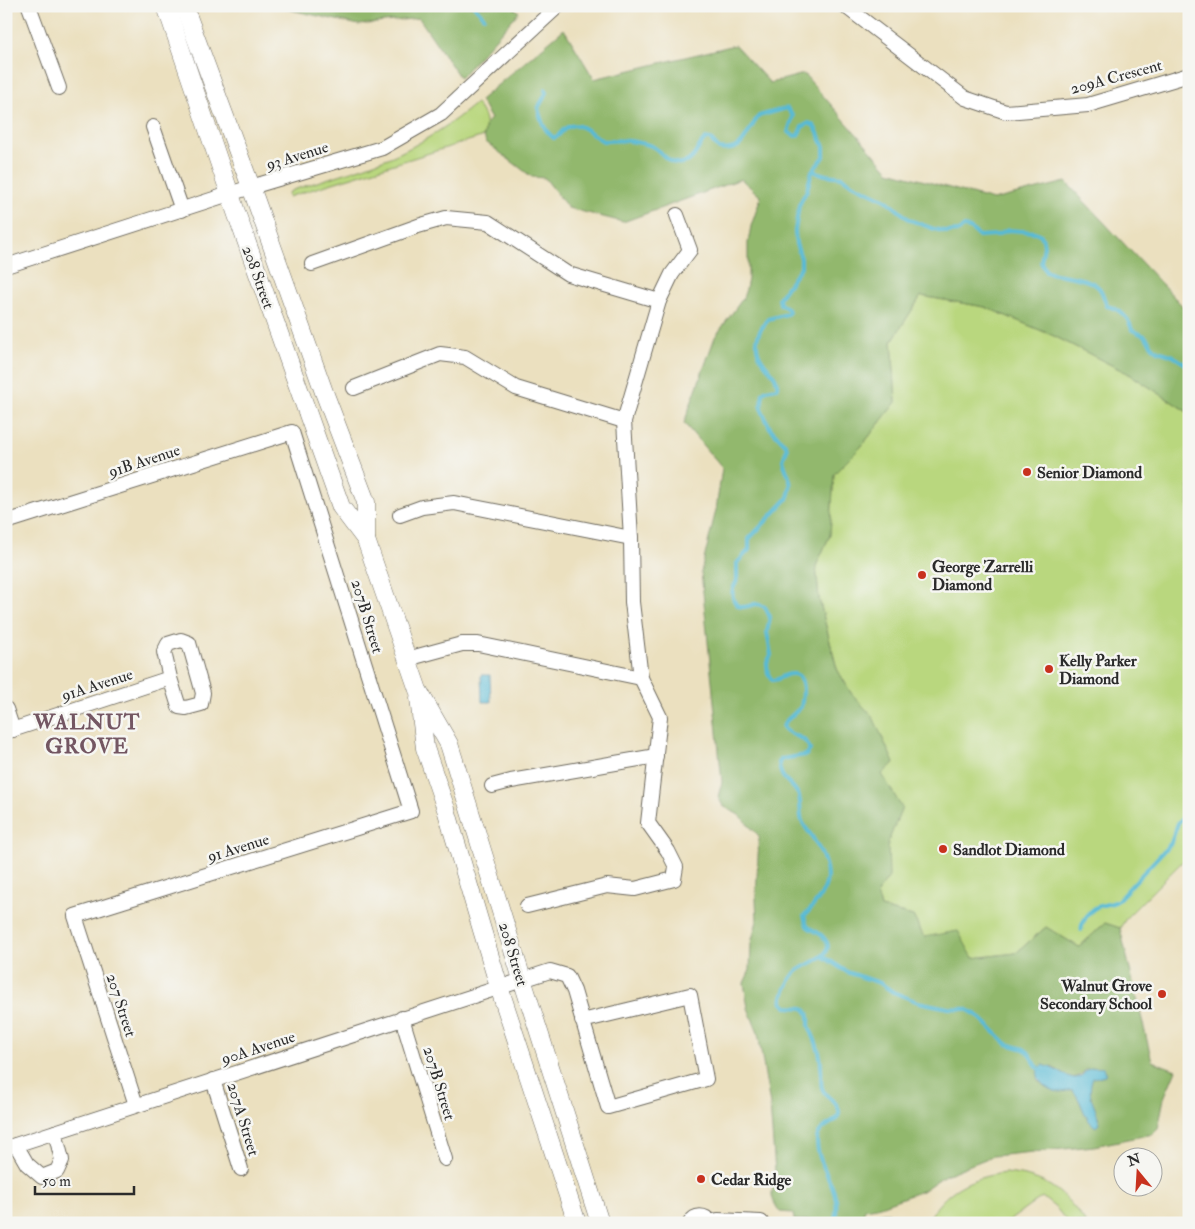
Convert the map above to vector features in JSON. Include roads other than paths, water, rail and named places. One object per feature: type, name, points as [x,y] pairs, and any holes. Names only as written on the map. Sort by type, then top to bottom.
[{"type":"main road","name":"208 Street","points":[[166,6],[340,507],[366,540]]},
{"type":"main road","name":"208 Street","points":[[184,6],[324,392],[366,502],[366,540],[418,690],[449,744],[600,1223]]},
{"type":"main road","name":"208 Street","points":[[418,690],[425,748],[446,809],[498,987],[577,1223]]},
{"type":"street","points":[[29,6],[59,88]]},
{"type":"street","name":"93 Avenue","points":[[6,266],[251,187],[382,148],[441,114],[558,6]]},
{"type":"street","name":"209A Crescent","points":[[845,6],[965,98],[1006,112],[1088,105],[1189,75]]},
{"type":"street","points":[[154,127],[182,210]]},
{"type":"street","points":[[526,906],[608,886],[636,889],[674,879],[676,867],[668,851],[648,823],[660,717],[641,678],[632,602],[631,538],[624,421],[659,301],[672,274],[690,250],[676,214]]},
{"type":"street","points":[[312,264],[418,226],[446,218],[488,222],[568,274],[659,301]]},
{"type":"street","points":[[354,388],[440,354],[465,358],[516,388],[624,421]]},
{"type":"street","name":"91B Avenue","points":[[6,522],[292,432]]},
{"type":"street","name":"207B Street","points":[[292,432],[411,811]]},
{"type":"street","points":[[400,515],[422,507],[454,503],[631,538]]},
{"type":"street","points":[[182,640],[189,643],[204,693],[200,704],[186,708],[179,707],[170,678],[164,652],[168,644],[182,640]]},
{"type":"street","points":[[407,659],[462,644],[478,644],[641,678]]},
{"type":"street","name":"91A Avenue","points":[[9,731],[170,678]]},
{"type":"street","points":[[6,709],[9,731]]},
{"type":"street","points":[[492,786],[511,780],[656,756]]},
{"type":"street","name":"91 Avenue","points":[[75,916],[411,811]]},
{"type":"street","name":"207 Street","points":[[75,916],[136,1105]]},
{"type":"street","name":"90A Avenue","points":[[11,1146],[550,971],[566,976],[574,991],[582,1021]]},
{"type":"street","points":[[690,995],[706,1079],[608,1107],[582,1021],[690,995]]},
{"type":"street","name":"207B Street","points":[[402,1018],[445,1158]]},
{"type":"street","name":"207A Street","points":[[213,1080],[241,1169]]},
{"type":"street","points":[[11,1146],[42,1177],[57,1171],[62,1160],[56,1132]]},
{"type":"street","points":[[702,1218],[760,1222]]},
{"type":"water","points":[[481,675],[490,675],[491,702],[482,702]]},
{"type":"water","points":[[1043,1065],[1073,1078],[1080,1077],[1091,1068],[1104,1068],[1105,1075],[1093,1078],[1090,1092],[1097,1112],[1099,1124],[1096,1127],[1088,1120],[1073,1091],[1060,1092],[1051,1090],[1040,1081],[1038,1068]]},
{"type":"waterway","points":[[358,6],[364,11],[374,6]]},
{"type":"waterway","points":[[474,6],[484,17]]},
{"type":"waterway","points":[[545,89],[546,94],[538,108],[545,129],[554,138],[566,128],[576,125],[603,141],[626,141],[649,145],[674,163],[690,160],[706,139],[710,139],[719,149],[735,148],[744,140],[759,116],[787,108],[793,116],[788,132],[795,136],[798,135],[802,127],[809,123],[814,126],[824,147],[824,157],[812,171],[807,190],[799,205],[795,231],[801,267],[779,298],[780,304],[788,309],[789,312],[768,319],[760,331],[757,343],[761,358],[777,382],[777,388],[766,390],[763,393],[761,408],[770,428],[786,445],[787,449],[783,460],[790,479],[789,493],[787,499],[749,539],[749,550],[737,563],[737,580],[733,588],[733,598],[740,607],[755,604],[765,607],[770,617],[767,632],[771,655],[767,663],[768,674],[772,680],[788,674],[796,674],[800,677],[803,686],[801,707],[785,722],[783,727],[805,741],[810,750],[806,755],[782,759],[779,762],[783,777],[798,794],[802,821],[825,862],[827,880],[824,889],[820,897],[804,916],[807,926],[823,937],[827,944],[827,949],[819,958],[795,973],[787,987],[782,1002],[787,1007],[803,1008],[808,1013],[809,1025],[820,1055],[822,1088],[839,1111],[837,1119],[822,1130],[817,1139],[821,1160],[834,1191],[836,1201],[833,1223]]},
{"type":"waterway","points":[[812,171],[842,177],[852,184],[886,200],[910,220],[934,229],[947,232],[959,231],[963,227],[970,228],[979,236],[997,235],[1008,230],[1035,232],[1041,235],[1044,246],[1041,262],[1046,272],[1082,279],[1095,284],[1102,292],[1107,306],[1116,309],[1123,315],[1129,322],[1132,330],[1145,336],[1158,351],[1171,355],[1189,366]]},
{"type":"waterway","points":[[1081,930],[1084,920],[1091,911],[1097,907],[1117,901],[1171,843],[1178,823],[1185,815]]},
{"type":"waterway","points":[[824,957],[847,972],[880,983],[893,992],[918,1002],[948,1008],[966,1009],[977,1015],[1007,1044],[1028,1052],[1038,1068]]},
{"type":"place","name":"Senior Diamond","points":[[1027,472]]},
{"type":"place","name":"George Zarrelli Diamond","points":[[922,575]]},
{"type":"place","name":"Kelly Parker Diamond","points":[[1049,669]]},
{"type":"place","name":"Sandlot Diamond","points":[[943,849]]},
{"type":"place","name":"Walnut Grove Secondary School","points":[[1162,994]]},
{"type":"place","name":"Cedar Ridge","points":[[701,1179]]},
{"type":"district","name":"WALNUT GROVE","points":[[87,734]]}]
